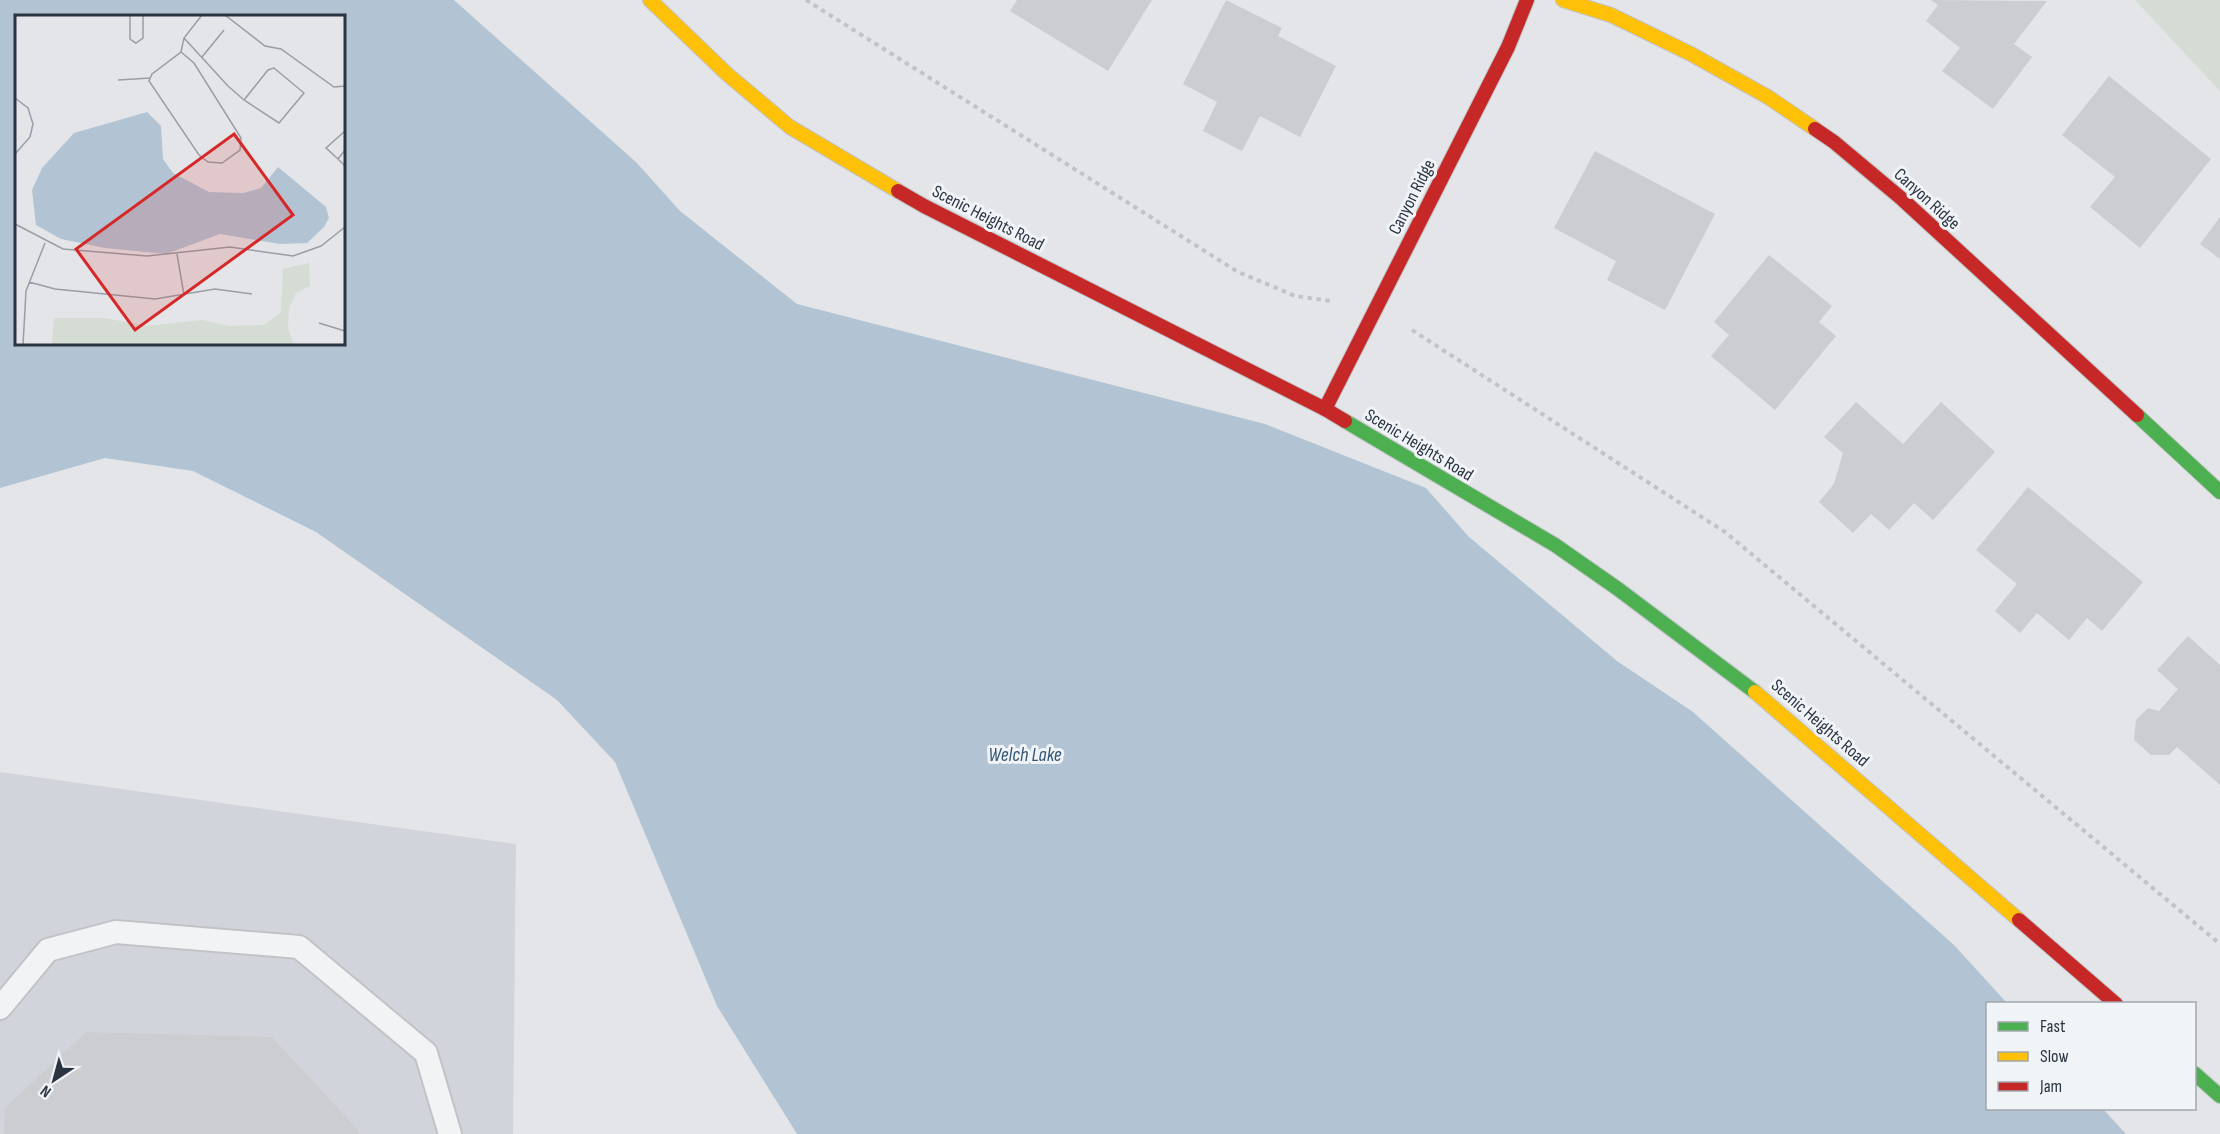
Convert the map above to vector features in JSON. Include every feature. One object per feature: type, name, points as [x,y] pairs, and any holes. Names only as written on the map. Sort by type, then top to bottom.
[{"type":"street","name":"Scenic Heights Road","points":[[650,0],[727,74],[790,127],[924,206],[1325,409],[1555,545],[1750,687],[2114,1002]]},
{"type":"street","name":"Canyon Ridge","points":[[1325,409],[1508,47],[1527,0]]},
{"type":"street","name":"Canyon Ridge","points":[[1563,0],[1611,15],[1691,54],[1768,97],[1834,142],[1902,200],[2220,492]]},
{"type":"street","points":[[2196,1075],[2220,1096]]},
{"type":"lane","points":[[0,1008],[48,950],[116,932],[298,947],[426,1053],[450,1134]]},
{"type":"path","points":[[806,0],[1238,272],[1296,296],[1377,307],[1725,532],[2220,944]]},
{"type":"shaded area","points":[[2135,0],[2220,0],[2220,91]]},
{"type":"shaded area","points":[[0,772],[516,844],[513,1134],[0,1134]]},
{"type":"water","name":"Welch Lake","points":[[0,0],[454,0],[637,163],[680,211],[797,304],[1265,424],[1426,488],[1469,537],[1617,661],[1693,712],[1954,945],[2006,1002],[1986,1002],[1986,1110],[2104,1110],[2126,1134],[797,1134],[717,1006],[615,762],[557,700],[316,532],[193,471],[105,458],[0,488]]},
{"type":"building","points":[[1017,0],[1152,0],[1108,71],[1010,11]]},
{"type":"building","points":[[1226,0],[1282,28],[1278,36],[1336,66],[1300,137],[1260,116],[1242,151],[1203,131],[1217,102],[1183,84]]},
{"type":"building","points":[[1931,0],[2047,1],[2014,44],[2032,57],[1993,109],[1942,71],[1960,48],[1926,21],[1938,5]]},
{"type":"building","points":[[2109,76],[2211,159],[2140,248],[2090,207],[2115,177],[2062,135]]},
{"type":"building","points":[[1595,151],[1715,214],[1665,310],[1607,280],[1616,261],[1554,228]]},
{"type":"building","points":[[2220,217],[2220,259],[2200,244]]},
{"type":"building","points":[[1769,255],[1832,306],[1819,322],[1836,336],[1775,410],[1711,356],[1729,335],[1714,322]]},
{"type":"building","points":[[1856,402],[1903,444],[1941,402],[1995,452],[1933,520],[1914,503],[1889,530],[1871,514],[1853,533],[1819,502],[1834,484],[1843,453],[1824,437]]},
{"type":"building","points":[[2028,487],[2143,582],[2102,631],[2087,618],[2069,640],[2037,613],[2020,633],[1995,611],[2017,584],[1976,550]]},
{"type":"building","points":[[2188,636],[2220,665],[2220,785],[2177,747],[2169,755],[2151,755],[2134,740],[2136,720],[2148,708],[2159,711],[2178,689],[2157,670]]},
{"type":"building","points":[[86,1032],[272,1037],[359,1131],[359,1134],[4,1134],[5,1108]]},
{"type":"traffic: fast","points":[[2137,415],[2220,492]]},
{"type":"traffic: fast","points":[[1345,421],[1555,545],[1618,589],[1755,692]]},
{"type":"traffic: fast","points":[[2196,1075],[2220,1096]]},
{"type":"traffic: slow","points":[[650,0],[727,74],[790,127],[898,191]]},
{"type":"traffic: slow","points":[[1563,0],[1611,15],[1691,54],[1768,97],[1815,129]]},
{"type":"traffic: slow","points":[[1755,692],[2019,920]]},
{"type":"traffic: jam","points":[[1325,409],[1508,47],[1527,0]]},
{"type":"traffic: jam","points":[[1815,129],[1902,199],[2137,415]]},
{"type":"traffic: jam","points":[[898,191],[1345,421]]},
{"type":"traffic: jam","points":[[2019,920],[2114,1002]]}]
